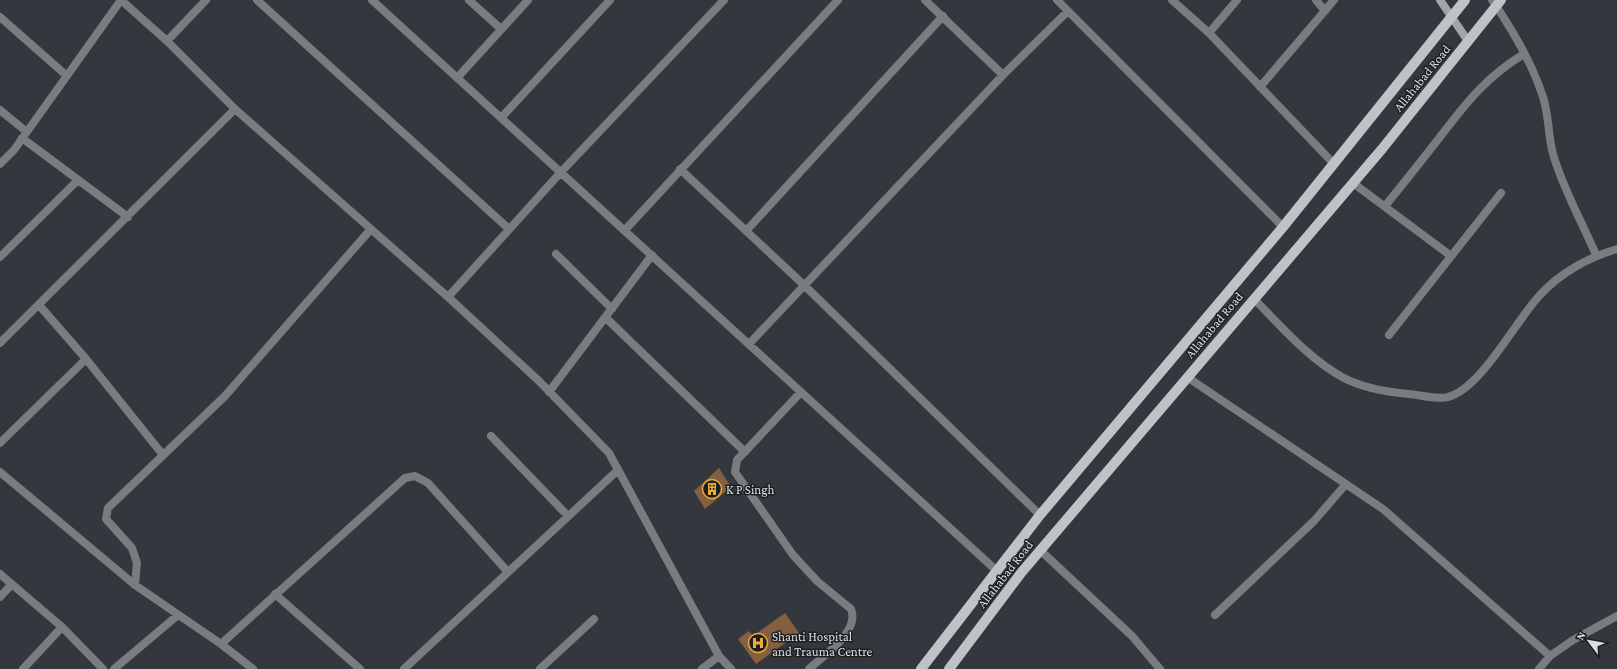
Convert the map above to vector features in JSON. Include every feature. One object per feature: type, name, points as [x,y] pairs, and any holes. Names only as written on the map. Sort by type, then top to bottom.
[{"type":"main road","points":[[921,669],[1040,515],[1283,227],[1452,15],[1466,0]]},
{"type":"main road","name":"Allahabad Road","points":[[949,669],[1021,573],[1353,183],[1468,41],[1496,2]]},
{"type":"street","points":[[0,164],[24,135],[121,0],[166,41],[235,109],[448,297],[549,392],[609,453],[719,656],[731,669]]},
{"type":"street","points":[[166,41],[206,0]]},
{"type":"street","points":[[257,0],[509,229]]},
{"type":"street","points":[[372,0],[997,571]]},
{"type":"street","points":[[469,0],[501,29]]},
{"type":"street","points":[[457,78],[528,0]]},
{"type":"street","points":[[501,118],[610,0]]},
{"type":"street","points":[[448,297],[561,172],[724,0]]},
{"type":"street","points":[[625,230],[838,0]]},
{"type":"street","points":[[925,0],[1003,75]]},
{"type":"street","points":[[1057,0],[1283,227]]},
{"type":"street","points":[[1172,0],[1209,33],[1334,164]]},
{"type":"street","points":[[1209,33],[1237,0]]},
{"type":"street","points":[[1316,0],[1325,11]]},
{"type":"street","points":[[1260,87],[1334,0]]},
{"type":"street","points":[[1440,0],[1452,15],[1468,41]]},
{"type":"street","points":[[1496,2],[1524,54],[1544,98],[1553,153],[1562,180],[1596,255]]},
{"type":"street","points":[[749,344],[1003,75],[1068,11]]},
{"type":"street","points":[[746,231],[943,16]]},
{"type":"street","points":[[0,17],[67,76]]},
{"type":"street","points":[[1386,206],[1470,99],[1488,79],[1524,54]]},
{"type":"street","points":[[0,343],[235,109]]},
{"type":"street","points":[[0,110],[24,135],[78,180],[128,217]]},
{"type":"street","points":[[680,169],[805,286],[1040,515]]},
{"type":"street","points":[[0,257],[78,180]]},
{"type":"street","points":[[1353,183],[1386,206],[1451,256]]},
{"type":"street","points":[[1389,335],[1501,193]]},
{"type":"street","points":[[135,585],[136,563],[132,548],[106,519],[106,514],[111,504],[226,396],[371,229]]},
{"type":"street","points":[[1254,299],[1318,360],[1343,378],[1389,393],[1447,397],[1460,392],[1484,370],[1540,294],[1569,272],[1596,255],[1617,249]]},
{"type":"street","points":[[556,254],[612,309]]},
{"type":"street","points":[[549,392],[652,255]]},
{"type":"street","points":[[39,304],[86,359],[163,455]]},
{"type":"street","points":[[606,318],[745,452]]},
{"type":"street","points":[[0,443],[86,359]]},
{"type":"street","points":[[1187,377],[1383,509],[1550,656]]},
{"type":"street","points":[[801,392],[736,460],[735,472],[793,555],[817,581],[851,609],[853,614],[848,633],[809,669]]},
{"type":"street","points":[[491,436],[568,516]]},
{"type":"street","points":[[404,669],[618,470]]},
{"type":"street","points":[[0,472],[135,585],[220,644],[253,669]]},
{"type":"street","points":[[220,644],[405,478],[415,476],[428,483],[508,572]]},
{"type":"street","points":[[1214,615],[1314,521],[1346,484]]},
{"type":"street","points":[[1040,550],[1132,636],[1160,669]]},
{"type":"street","points":[[0,574],[62,627],[104,669]]},
{"type":"street","points":[[0,597],[12,584]]},
{"type":"street","points":[[275,594],[360,669]]},
{"type":"street","points":[[114,669],[178,615]]},
{"type":"street","points":[[1539,669],[1550,656],[1573,640],[1617,616]]},
{"type":"street","points":[[540,669],[594,619]]},
{"type":"street","points":[[23,669],[62,627]]},
{"type":"street","points":[[702,669],[719,656]]},
{"type":"building","name":"K P Singh","points":[[719,468],[731,487],[705,509],[694,491]]},
{"type":"building","points":[[785,613],[799,633],[756,664],[738,639],[749,631],[753,636]]},
{"type":"place","name":"K P Singh","points":[[712,489]]},
{"type":"place","name":"Shanti Hospital and Trauma Centre","points":[[758,643]]}]
